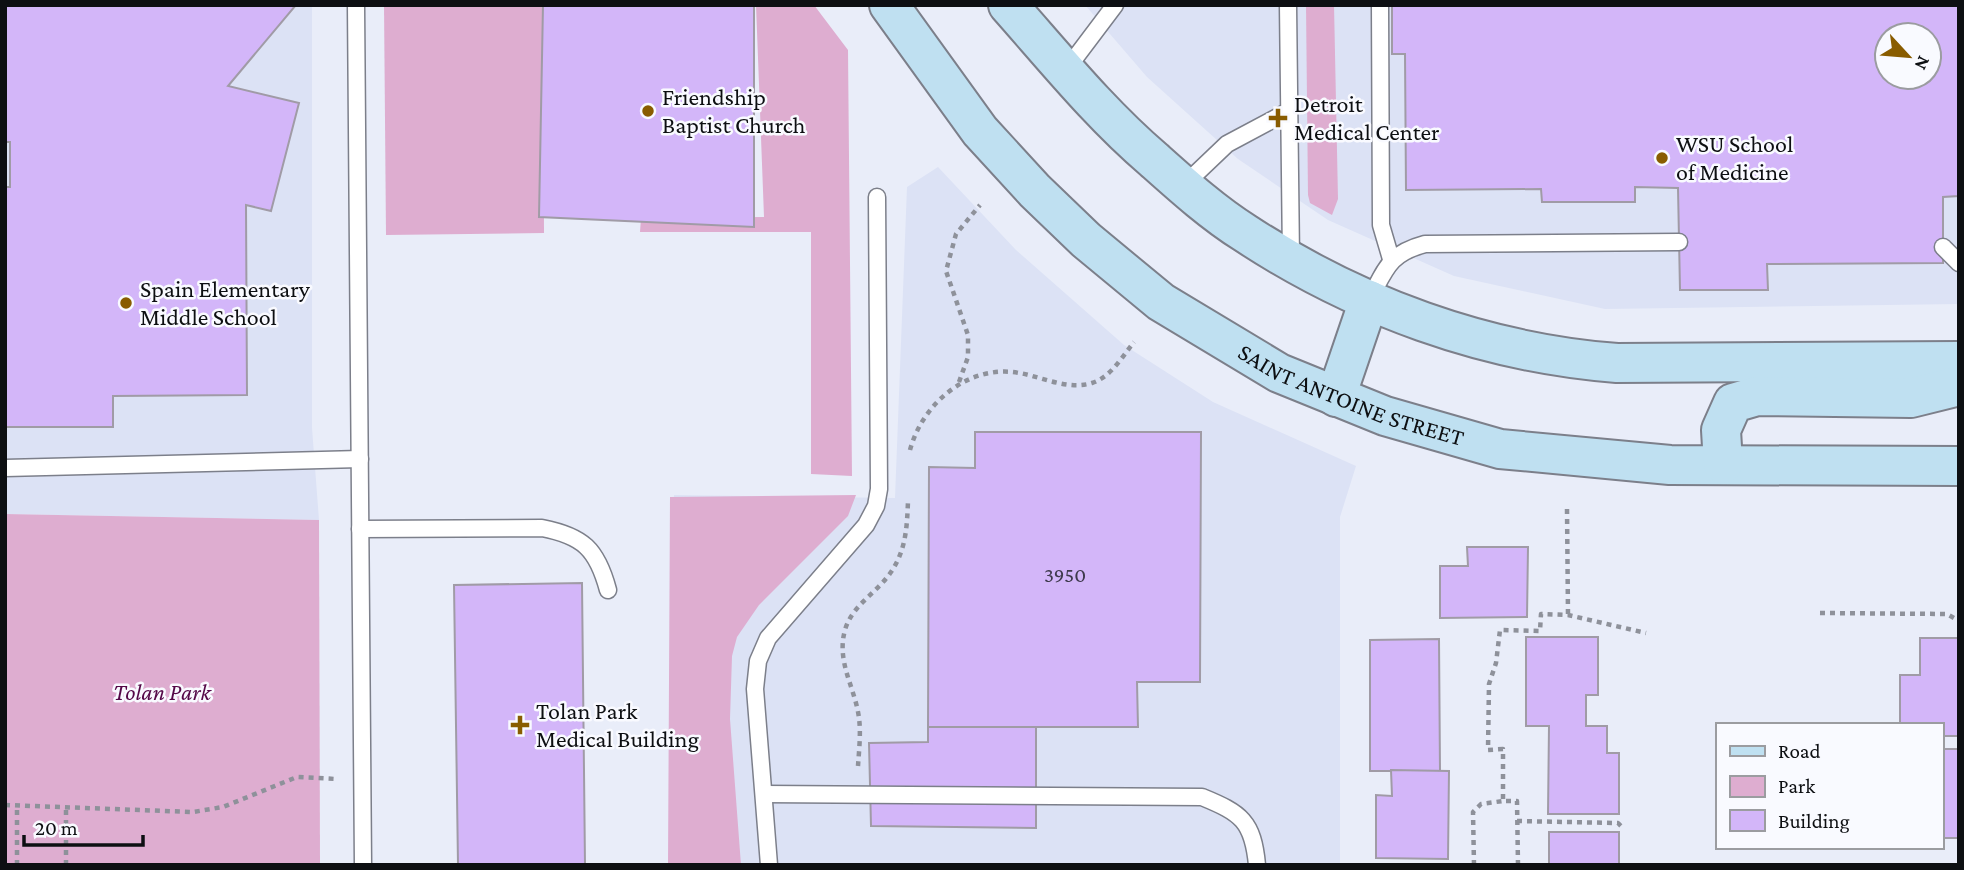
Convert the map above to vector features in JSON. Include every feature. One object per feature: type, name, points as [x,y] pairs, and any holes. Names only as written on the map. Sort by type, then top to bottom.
[{"type":"street","name":"SAINT ANTOINE STREET","points":[[889,5],[980,131],[1035,191],[1122,272],[1161,302],[1279,373],[1336,397],[1449,436],[1500,449],[1644,463],[1959,466]]},
{"type":"street","points":[[1008,5],[1066,70],[1153,159],[1184,185],[1243,232],[1291,261],[1369,300],[1496,345],[1570,359],[1617,363],[1959,360]]},
{"type":"street","points":[[1336,397],[1369,300]]},
{"type":"street","points":[[1723,464],[1721,430],[1733,403],[1757,397],[1911,398],[1959,386]]},
{"type":"street","points":[[1917,466],[1959,452]]},
{"type":"lane","points":[[356,5],[363,865]]},
{"type":"lane","points":[[1066,70],[1115,5]]},
{"type":"lane","points":[[1288,5],[1291,261]]},
{"type":"lane","points":[[1380,5],[1381,225],[1391,259]]},
{"type":"lane","points":[[1184,185],[1227,144],[1289,111]]},
{"type":"lane","points":[[769,865],[755,689],[758,661],[768,638],[866,526],[877,498],[877,197]]},
{"type":"lane","points":[[1369,300],[1391,259],[1405,249],[1424,244],[1679,242]]},
{"type":"lane","points":[[1943,247],[1959,263]]},
{"type":"lane","points":[[5,468],[360,459]]},
{"type":"lane","points":[[360,529],[542,528],[568,533],[585,544],[600,563],[608,590]]},
{"type":"lane","points":[[764,794],[1202,797],[1236,811],[1255,837],[1257,865]]},
{"type":"path","points":[[959,383],[968,357],[968,335],[946,271],[956,234],[980,205]]},
{"type":"path","points":[[910,461],[910,448],[921,424],[943,396],[959,383],[983,374],[1012,372],[1069,386],[1092,383],[1110,372],[1134,342]]},
{"type":"path","points":[[858,795],[859,719],[843,663],[841,646],[846,626],[859,606],[890,574],[902,552],[907,533],[908,499]]},
{"type":"path","points":[[1567,509],[1568,615]]},
{"type":"path","points":[[1820,613],[1947,614],[1959,621]]},
{"type":"path","points":[[1503,801],[1503,749],[1488,750],[1489,684],[1496,663],[1500,630],[1540,631],[1541,614],[1568,615],[1646,633]]},
{"type":"path","points":[[5,805],[193,812],[223,807],[297,777],[340,779]]},
{"type":"path","points":[[1474,865],[1473,812],[1481,804],[1503,801],[1517,802],[1518,865]]},
{"type":"path","points":[[17,806],[17,865]]},
{"type":"path","points":[[66,808],[66,865]]},
{"type":"path","points":[[1517,821],[1618,822],[1623,828]]},
{"type":"shaded area","name":"Spain Elementary Middle School","points":[[5,5],[312,5],[312,428],[319,520],[5,514]]},
{"type":"shaded area","name":"WSU School of Medicine","points":[[1085,5],[1959,5],[1959,304],[1605,309],[1454,276],[1328,220],[1238,159],[1147,77]]},
{"type":"shaded area","points":[[938,167],[1016,250],[1124,345],[1213,402],[1356,466],[1340,517],[1340,865],[674,865],[674,495],[895,498],[907,187]]},
{"type":"green space","points":[[384,5],[543,5],[544,233],[386,235]]},
{"type":"green space","points":[[756,5],[814,5],[848,50],[852,476],[811,474],[811,232],[640,232],[641,218],[764,217]]},
{"type":"green space","points":[[1306,5],[1334,5],[1338,199],[1332,215],[1310,203],[1308,195]]},
{"type":"green space","points":[[856,495],[848,516],[759,605],[737,637],[732,656],[730,719],[741,865],[668,865],[670,497]]},
{"type":"green space","name":"Tolan Park","points":[[5,514],[319,520],[320,865],[5,865]]},
{"type":"building","name":"Spain Elementary Middle School","points":[[5,5],[296,5],[228,86],[299,103],[271,211],[246,205],[247,395],[113,396],[113,427],[5,427],[5,187],[10,187],[10,142],[5,142]]},
{"type":"building","name":"Friendship Baptist Church","points":[[543,5],[754,5],[754,227],[539,217]]},
{"type":"building","name":"WSU School of Medicine","points":[[1392,5],[1959,5],[1959,196],[1943,197],[1943,263],[1767,264],[1768,290],[1680,290],[1678,188],[1635,187],[1635,202],[1542,202],[1541,189],[1406,190],[1405,54],[1392,54]]},
{"type":"building","points":[[975,432],[1201,432],[1200,682],[1137,682],[1138,727],[928,727],[929,467],[975,468]]},
{"type":"building","points":[[1467,547],[1528,547],[1527,617],[1440,618],[1440,566],[1468,566]]},
{"type":"building","name":"Tolan Park Medical Building","points":[[582,583],[585,865],[458,865],[454,585]]},
{"type":"building","points":[[1526,637],[1598,637],[1598,695],[1586,695],[1586,726],[1607,726],[1607,753],[1619,753],[1619,814],[1548,814],[1549,726],[1526,726]]},
{"type":"building","points":[[1920,638],[1959,638],[1959,736],[1943,736],[1943,723],[1900,723],[1900,675],[1920,675]]},
{"type":"building","points":[[1439,639],[1440,771],[1370,771],[1370,640]]},
{"type":"building","points":[[928,727],[1036,727],[1036,828],[871,826],[869,743],[928,742]]},
{"type":"building","points":[[1943,749],[1959,749],[1959,838],[1943,838]]},
{"type":"building","points":[[1391,770],[1449,771],[1448,859],[1376,858],[1376,795],[1392,796]]},
{"type":"building","points":[[1549,832],[1619,832],[1619,865],[1549,865]]},
{"type":"place","name":"Friendship Baptist Church","points":[[648,111]]},
{"type":"place","name":"Detroit Medical Center","points":[[1278,118]]},
{"type":"place","name":"WSU School of Medicine","points":[[1662,158]]},
{"type":"place","name":"Spain Elementary Middle School","points":[[126,303]]},
{"type":"place","name":"Tolan Park Medical Building","points":[[520,725]]}]
